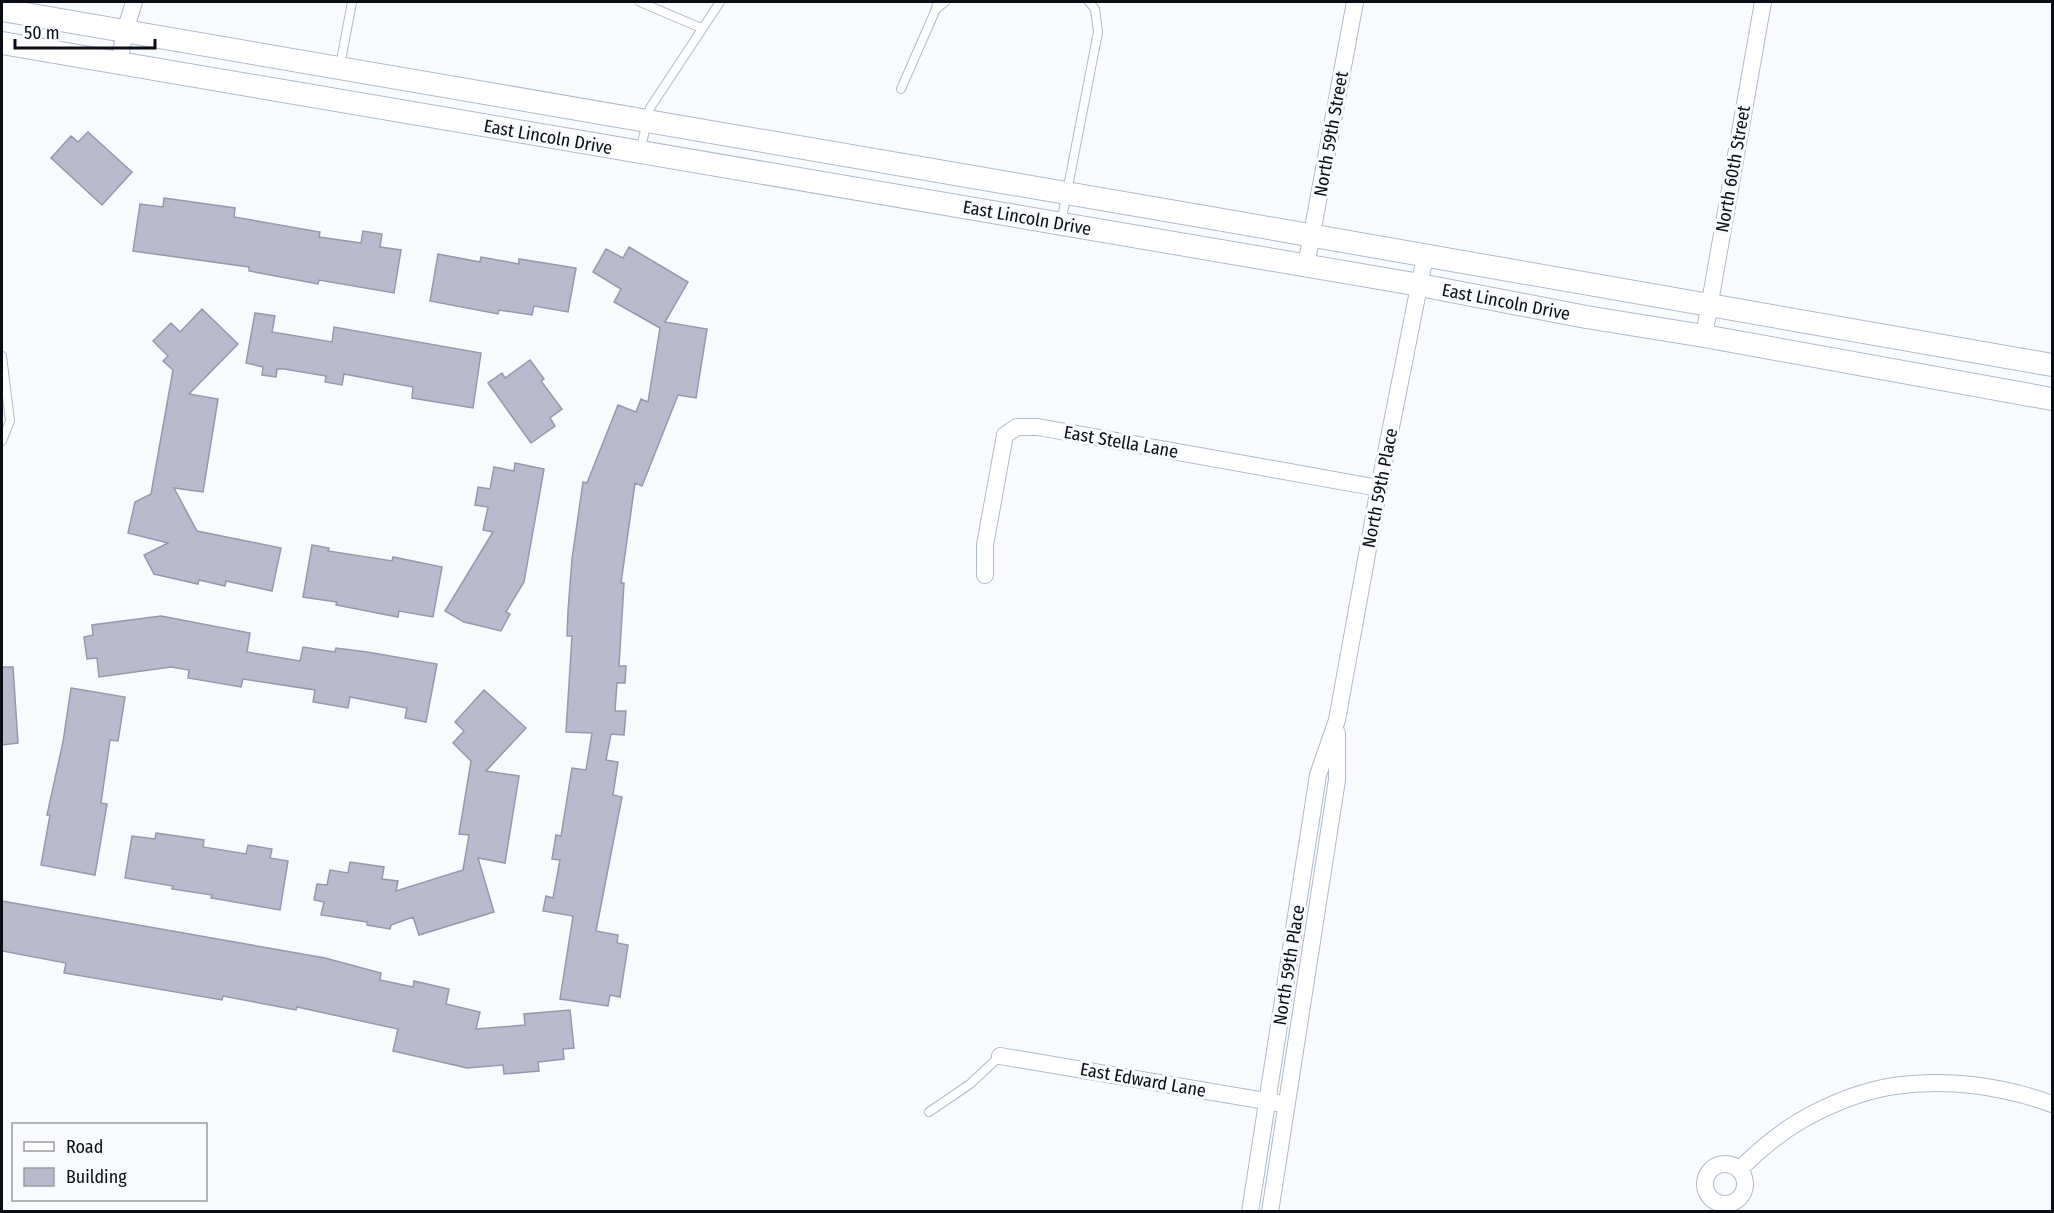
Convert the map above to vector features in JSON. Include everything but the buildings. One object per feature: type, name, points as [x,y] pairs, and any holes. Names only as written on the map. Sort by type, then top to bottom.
[{"type":"main road","name":"East Lincoln Drive","points":[[2,10],[2052,365]]},
{"type":"main road","name":"East Lincoln Drive","points":[[2,43],[1420,285],[1586,317],[2052,399]]},
{"type":"main road","points":[[1945,380],[1951,347]]},
{"type":"street","points":[[119,63],[134,2]]},
{"type":"street","name":"North 59th Street","points":[[1306,266],[1355,2]]},
{"type":"street","name":"North 60th Street","points":[[1704,336],[1763,2]]},
{"type":"street","name":"North 59th Place","points":[[1250,1212],[1318,775],[1337,720],[1379,488],[1425,256]]},
{"type":"street","name":"East Stella Lane","points":[[985,575],[985,545],[1005,435],[1017,427],[1038,427],[1379,488]]},
{"type":"street","name":"North 59th Place","points":[[1270,1212],[1337,780],[1337,720]]},
{"type":"street","name":"East Edward Lane","points":[[1000,1056],[1286,1104]]},
{"type":"street","points":[[1739,1170],[1760,1150],[1798,1122],[1863,1094],[1894,1086],[1939,1083],[1991,1087],[2052,1104]]},
{"type":"lane","points":[[339,69],[352,2]]},
{"type":"lane","points":[[640,2],[701,28]]},
{"type":"lane","points":[[640,152],[650,108],[720,2]]},
{"type":"lane","points":[[901,89],[936,5],[945,2]]},
{"type":"lane","points":[[1061,224],[1098,32],[1095,9],[1089,2]]},
{"type":"lane","points":[[2,356],[10,421],[2,441]]},
{"type":"lane","points":[[929,1112],[970,1084],[1000,1056]]}]
